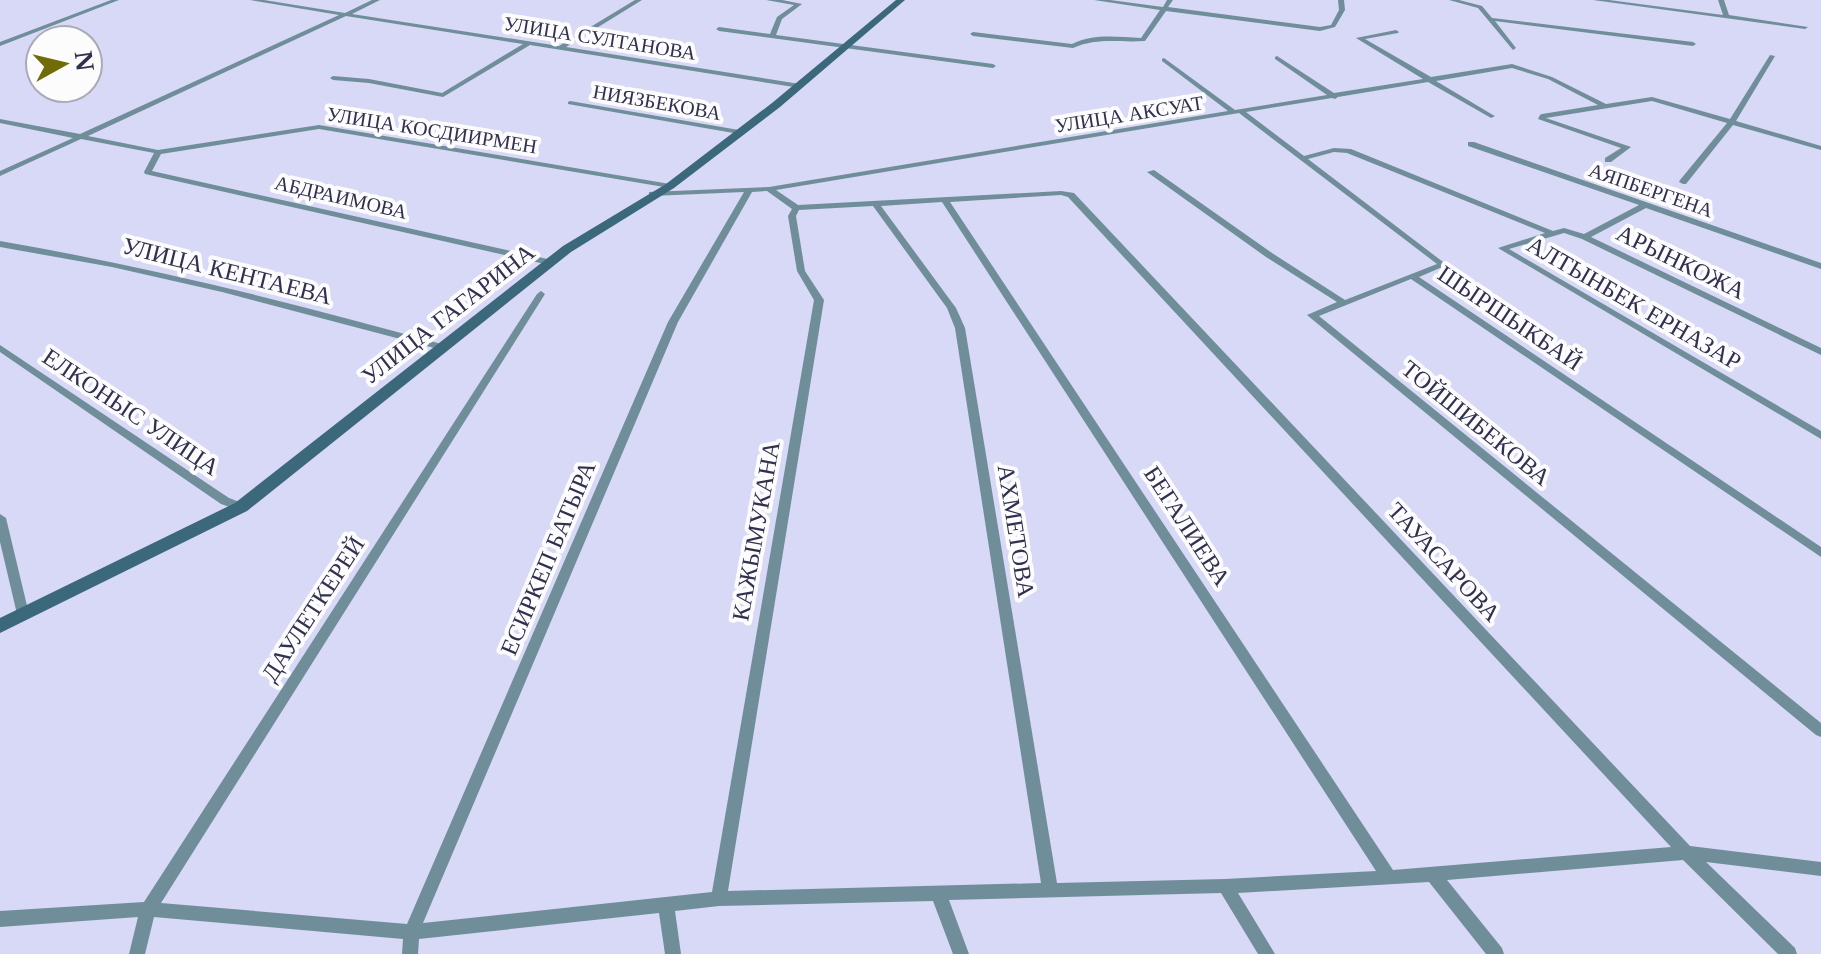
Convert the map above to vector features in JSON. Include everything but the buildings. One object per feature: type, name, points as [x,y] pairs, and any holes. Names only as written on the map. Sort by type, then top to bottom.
[{"type":"main road","name":"УЛИЦА ГАГАРИНА","points":[[0,626],[241,507],[549,262],[652,194],[670,186],[800,86],[901,0]]},
{"type":"street","points":[[0,44],[116,0]]},
{"type":"street","name":"УЛИЦА СУЛТАНОВА","points":[[253,0],[800,86]]},
{"type":"street","points":[[0,174],[377,0]]},
{"type":"street","points":[[561,48],[639,0]]},
{"type":"street","points":[[769,0],[799,4],[779,18],[773,35]]},
{"type":"street","points":[[1097,0],[1320,29],[1333,26],[1342,10],[1341,0]]},
{"type":"street","points":[[973,34],[1073,46],[1082,40],[1143,40],[1170,0]]},
{"type":"street","points":[[1452,0],[1476,4],[1513,48]]},
{"type":"street","points":[[1596,0],[1805,27]]},
{"type":"street","points":[[1721,0],[1727,17]]},
{"type":"street","points":[[1489,19],[1693,44]]},
{"type":"street","points":[[719,29],[993,66]]},
{"type":"street","points":[[1396,32],[1359,38],[1491,116]]},
{"type":"street","points":[[333,78],[369,81],[443,95],[529,43]]},
{"type":"street","points":[[1683,182],[1731,123],[1772,56]]},
{"type":"street","points":[[1277,58],[1335,97]]},
{"type":"street","name":"ШЫРШЫКБАЙ","points":[[1164,60],[1303,158],[1443,265],[1412,276]]},
{"type":"street","name":"УЛИЦА АКСУАТ","points":[[652,194],[769,189],[1512,66],[1550,78],[1603,105]]},
{"type":"street","points":[[1608,160],[1627,147],[1542,119],[1603,105],[1652,99],[1821,148]]},
{"type":"street","name":"НИЯЗБЕКОВА","points":[[570,103],[739,132]]},
{"type":"street","name":"УЛИЦА КОСДИИРМЕН","points":[[0,121],[158,152],[319,127],[670,186]]},
{"type":"street","name":"АЯПБЕРГЕНА","points":[[1471,144],[1821,266]]},
{"type":"street","points":[[1303,158],[1334,150],[1348,151],[1552,233]]},
{"type":"street","name":"АБДРАИМОВА","points":[[158,152],[148,172],[549,262]]},
{"type":"street","points":[[1151,172],[1269,255],[1344,303],[1412,276]]},
{"type":"street","points":[[769,189],[796,208],[945,200]]},
{"type":"street","name":"ЕСИРКЕП БАТЫРА","points":[[410,954],[411,932],[673,322],[749,190]]},
{"type":"street","name":"ТАУАСАРОВА","points":[[945,200],[1071,195],[1686,853],[1789,954]]},
{"type":"street","name":"БЕГАЛИЕВА","points":[[945,200],[1389,878]]},
{"type":"street","name":"АХМЕТОВА","points":[[875,203],[951,308],[960,328],[1050,890]]},
{"type":"street","name":"АРЫНКОЖА","points":[[1585,237],[1645,205]]},
{"type":"street","name":"КАЖЫМУКАНА","points":[[719,899],[819,300],[801,271],[792,216],[796,208]]},
{"type":"street","name":"АЛТЫНБЕК ЕРНАЗАР","points":[[1585,237],[1564,230],[1502,248],[1821,436]]},
{"type":"street","name":"АРЫНКОЖА","points":[[1585,237],[1821,352]]},
{"type":"street","name":"УЛИЦА КЕНТАЕВА","points":[[0,244],[88,258],[238,291],[442,347]]},
{"type":"street","name":"ШЫРШЫКБАЙ","points":[[1412,276],[1821,553]]},
{"type":"street","name":"ДАУЛЕТКЕРЕЙ","points":[[137,954],[148,909],[541,294]]},
{"type":"street","name":"ТОЙШИБЕКОВА","points":[[1344,303],[1312,315],[1821,731]]},
{"type":"street","name":"ЕЛКОНЫС УЛИЦА","points":[[0,348],[225,501],[241,507]]},
{"type":"street","points":[[0,518],[23,614]]},
{"type":"street","points":[[0,919],[148,909],[411,932],[719,899],[1225,886],[1389,878],[1686,853],[1821,869]]},
{"type":"street","points":[[1432,874],[1496,954]]},
{"type":"street","points":[[1225,886],[1267,954]]},
{"type":"street","points":[[938,892],[961,954]]},
{"type":"street","points":[[666,905],[673,954]]}]
